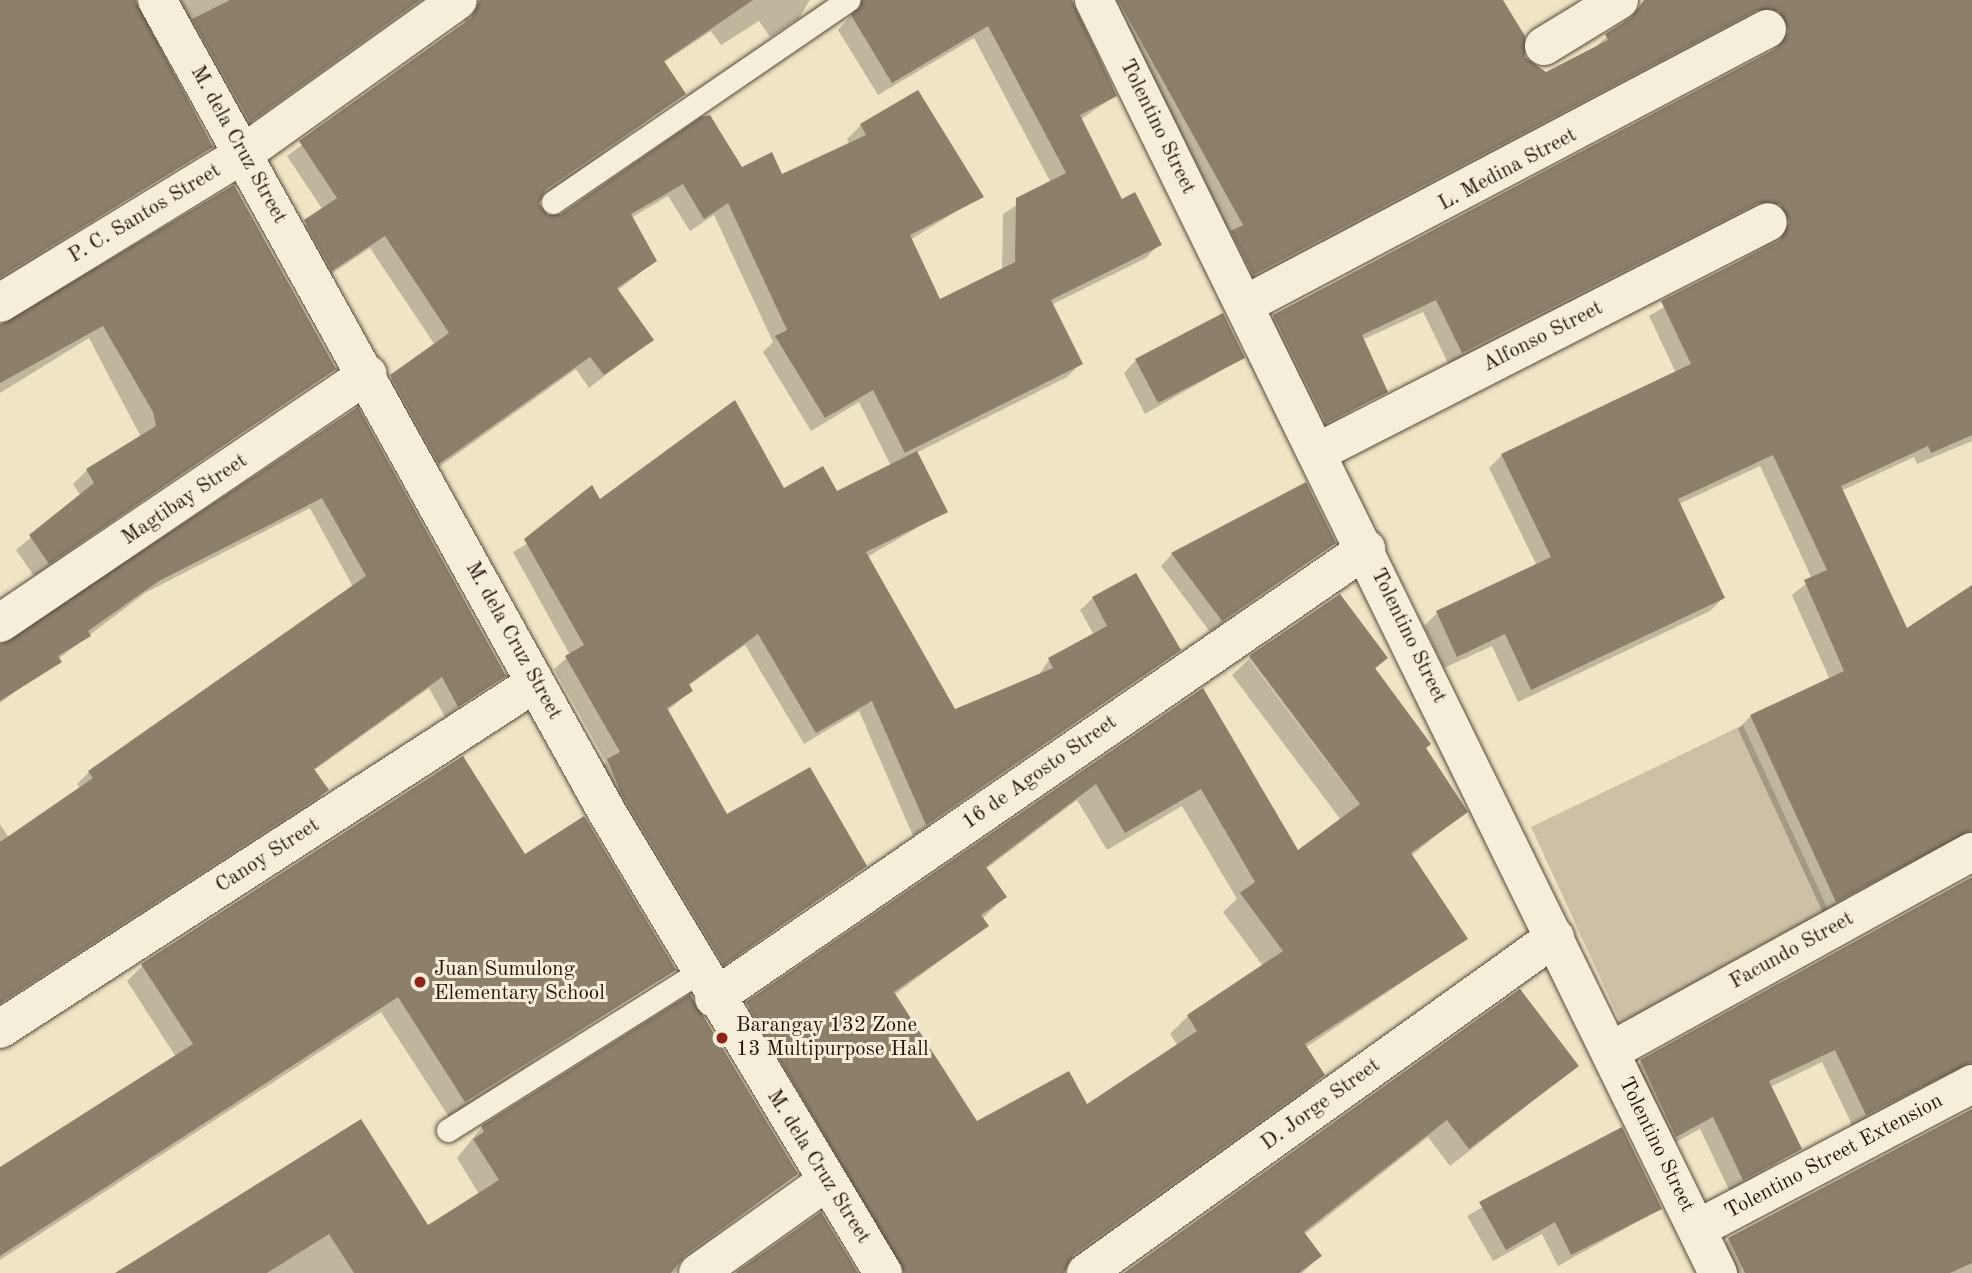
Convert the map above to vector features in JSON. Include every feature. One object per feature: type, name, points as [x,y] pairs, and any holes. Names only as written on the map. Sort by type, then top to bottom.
[{"type":"street","name":"M. dela Cruz Street","points":[[157,0],[368,374],[535,683],[707,985],[883,1273]]},
{"type":"street","name":"P. C. Santos Street","points":[[0,303],[243,154],[458,0]]},
{"type":"street","name":"Tolentino Street","points":[[1094,0],[1246,304],[1718,1273]]},
{"type":"street","points":[[1544,46],[1619,0]]},
{"type":"street","name":"L. Medina Street","points":[[1246,304],[1767,29]]},
{"type":"street","name":"Alfonso Street","points":[[1318,452],[1768,222]]},
{"type":"street","name":"Magtibay Street","points":[[0,623],[368,374]]},
{"type":"street","name":"16 de Agosto Street","points":[[707,985],[1366,549]]},
{"type":"street","name":"Canoy Street","points":[[0,1029],[535,683]]},
{"type":"street","name":"Facundo Street","points":[[1611,1051],[1972,852]]},
{"type":"street","name":"D. Jorge Street","points":[[1086,1273],[1555,937]]},
{"type":"street","name":"Tolentino Street Extension","points":[[1697,1229],[1972,1084]]},
{"type":"street","points":[[698,1273],[827,1181]]},
{"type":"lane","points":[[553,202],[848,0]]},
{"type":"lane","points":[[448,1130],[707,985]]},
{"type":"shaded area","points":[[1743,725],[1831,916],[1621,1023],[1531,827]]},
{"type":"building","points":[[0,0],[135,0],[213,147],[0,277]]},
{"type":"building","points":[[230,0],[420,0],[250,122],[192,19]]},
{"type":"building","points":[[480,0],[753,0],[664,61],[686,94],[545,190],[539,204],[548,215],[561,214],[701,117],[710,115],[742,167],[772,152],[782,174],[866,135],[860,124],[918,90],[984,197],[910,235],[940,299],[1015,262],[1016,198],[1066,173],[988,26],[892,83],[851,15],[862,0],[1072,0],[1117,96],[1080,115],[1122,199],[1135,192],[1162,245],[1051,300],[1083,364],[905,453],[873,390],[825,418],[775,336],[787,330],[728,203],[704,219],[683,184],[631,214],[657,261],[617,288],[654,340],[604,375],[590,357],[439,464],[390,375],[449,333],[385,236],[332,271],[304,220],[337,198],[299,141],[471,18]]},
{"type":"building","points":[[1118,0],[1503,0],[1525,36],[1525,57],[1546,72],[1608,40],[1605,34],[1631,18],[1644,0],[1972,0],[1972,435],[1931,453],[1928,446],[1841,486],[1907,628],[1972,585],[1972,830],[1836,902],[1750,715],[1844,671],[1804,580],[1827,570],[1773,455],[1678,499],[1725,598],[1531,690],[1505,634],[1457,657],[1436,611],[1551,557],[1501,454],[1691,364],[1661,301],[1779,241],[1790,222],[1780,204],[1758,203],[1462,353],[1436,300],[1362,335],[1388,392],[1326,423],[1273,315],[1777,48],[1789,31],[1779,11],[1757,10],[1253,275],[1231,231],[1243,225]]},
{"type":"building","points":[[234,185],[336,369],[49,564],[29,535],[94,483],[86,469],[156,426],[153,412],[103,326],[0,383],[0,325]]},
{"type":"building","points":[[1223,313],[1245,358],[1158,403],[1135,359]]},
{"type":"building","points":[[735,400],[784,488],[823,466],[837,491],[917,451],[948,512],[866,552],[955,709],[1053,668],[1048,658],[1107,626],[1092,597],[1136,573],[1181,650],[926,825],[872,701],[816,733],[758,634],[689,684],[693,691],[667,708],[727,814],[810,767],[867,866],[724,965],[621,793],[607,759],[620,752],[565,656],[584,645],[524,539],[592,485],[600,499]]},
{"type":"building","points":[[358,407],[506,676],[458,707],[442,677],[314,769],[329,790],[0,1003],[0,842],[93,778],[88,771],[366,576],[322,498],[159,581],[88,631],[91,636],[58,656],[62,662],[0,701],[0,645]]},
{"type":"building","points":[[1306,482],[1336,543],[1222,621],[1171,553]]},
{"type":"building","points":[[1340,594],[1388,658],[1375,668],[1431,744],[1426,748],[1468,812],[1411,853],[1468,939],[1305,1044],[1325,1075],[1073,1255],[1064,1273],[905,1273],[746,1002],[1203,688],[1298,850],[1360,804],[1249,656]],"holes":[[[1096,784],[1125,833],[1201,789],[1255,882],[1240,893],[1283,951],[1187,1015],[1197,1031],[1087,1104],[1069,1071],[977,1121],[894,992],[989,926],[981,915],[1007,897],[986,867]]]},
{"type":"building","points":[[463,756],[525,854],[584,816],[676,970],[465,1102],[398,997],[0,1256],[0,1167],[193,1044],[141,964]]},
{"type":"building","points":[[1972,877],[1972,1062],[1866,1115],[1835,1050],[1769,1081],[1802,1149],[1743,1180],[1713,1117],[1676,1137],[1640,1060]]},
{"type":"building","points":[[1520,989],[1579,1066],[1469,1149],[1447,1120],[1304,1232],[1322,1256],[1299,1273],[1124,1273]]},
{"type":"building","points":[[690,994],[798,1174],[685,1255],[671,1273],[354,1273],[329,1234],[267,1273],[115,1273],[361,1119],[428,1225],[499,1180],[473,1139],[484,1132],[481,1126]]},
{"type":"building","points":[[1972,1109],[1972,1263],[1950,1273],[1745,1273],[1728,1238]]},
{"type":"building","points":[[1622,1127],[1662,1209],[1571,1255],[1555,1222],[1506,1250],[1479,1202]]},
{"type":"building","points":[[821,1212],[858,1273],[736,1272]]},
{"type":"place","name":"Juan Sumulong Elementary School","points":[[420,982]]},
{"type":"place","name":"Barangay 132 Zone 13 Multipurpose Hall","points":[[722,1038]]}]
